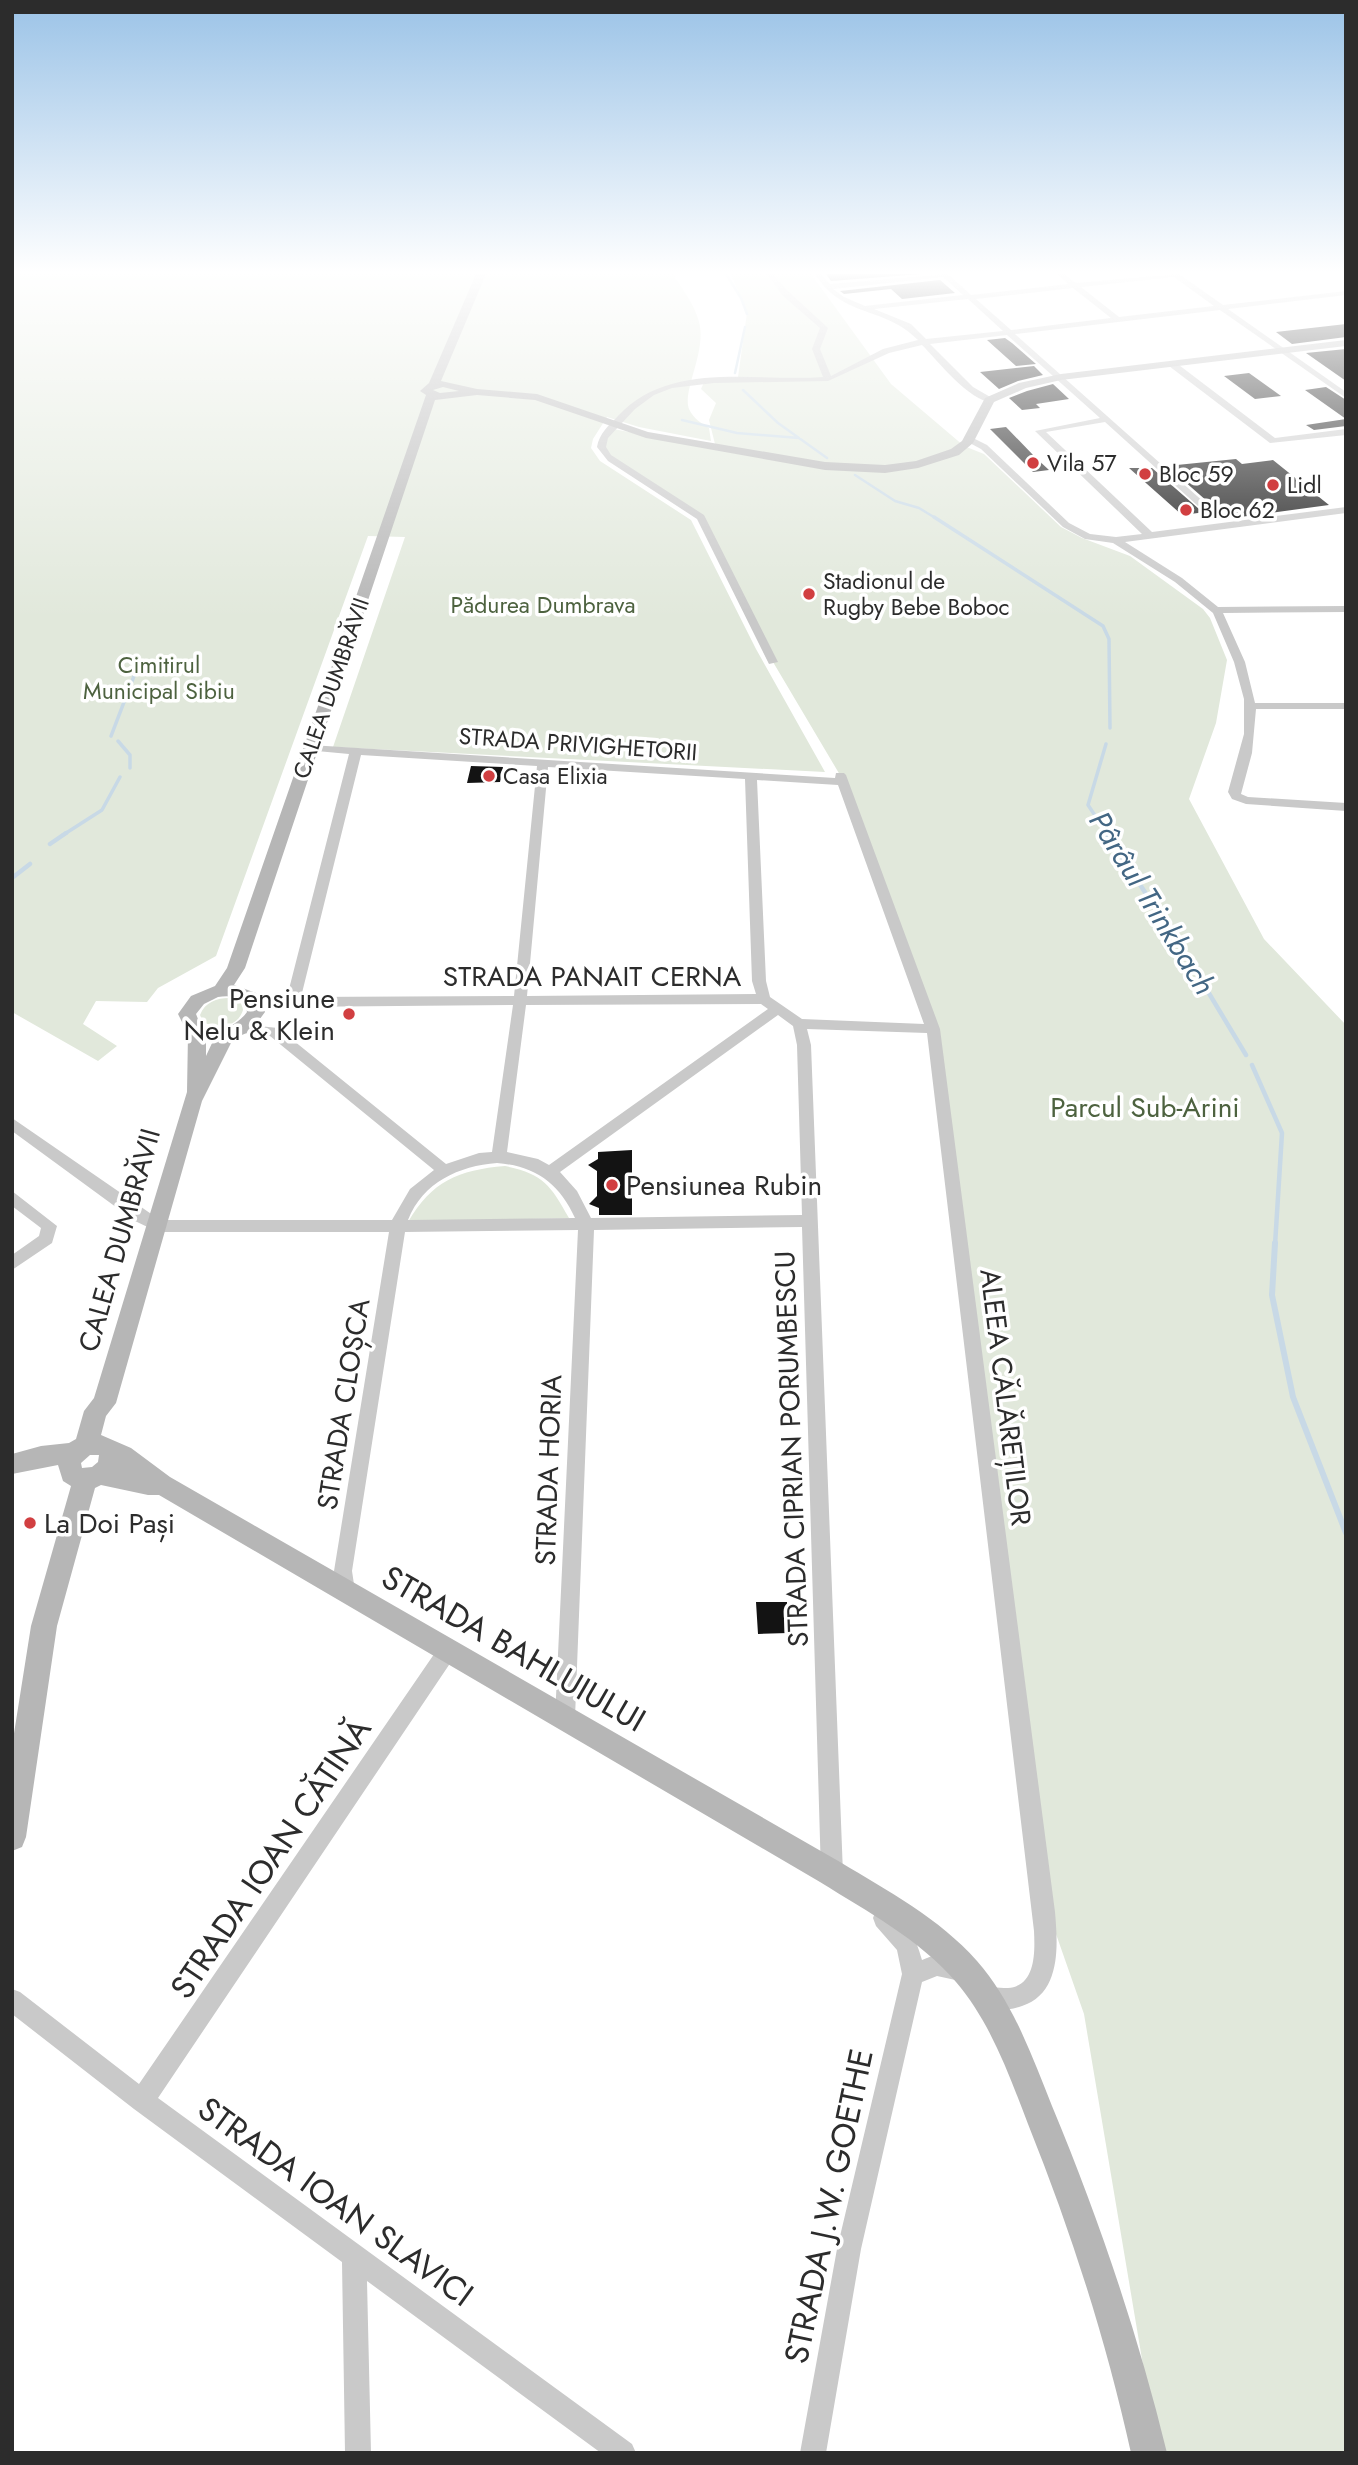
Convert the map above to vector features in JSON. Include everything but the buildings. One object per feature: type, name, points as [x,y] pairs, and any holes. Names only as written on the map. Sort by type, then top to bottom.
[{"type":"main road","points":[[441,391],[477,391],[543,398],[646,435],[744,453],[859,469],[895,468],[928,462],[955,452],[969,439],[989,400],[1012,389]]},
{"type":"main road","name":"CALEA DUMBRĂVII","points":[[12,1837],[15,1796],[44,1626],[89,1459],[108,1411],[104,1403],[158,1226],[194,1095],[197,1031],[189,1024],[189,1009],[204,996],[241,999],[236,968],[310,748],[441,391]]},
{"type":"main road","points":[[197,1031],[205,1034],[232,1032],[241,999]]},
{"type":"main road","name":"CALEA DUMBRĂVII","points":[[194,1095],[232,1032]]},
{"type":"main road","name":"STRADA BAHLUIULUI","points":[[18,1463],[89,1459],[148,1485],[162,1484],[830,1872],[919,1927],[967,1972],[987,1998],[1028,2086],[1103,2278],[1132,2378],[1149,2453]]},
{"type":"street","points":[[663,389],[646,396],[615,425],[601,442],[602,450],[611,459],[701,517],[773,663]]},
{"type":"street","points":[[970,389],[989,400]]},
{"type":"street","points":[[1074,389],[1201,504]]},
{"type":"street","points":[[1205,389],[1273,441],[1346,432]]},
{"type":"street","points":[[1108,419],[1039,431],[1149,536]]},
{"type":"street","points":[[969,439],[984,447],[1066,525],[1087,537],[1116,540],[1346,510]]},
{"type":"street","points":[[1116,540],[1216,610],[1244,674],[1252,706],[1250,739],[1245,765],[1234,792],[1236,796],[1246,800],[1346,807]]},
{"type":"street","points":[[1216,610],[1346,609]]},
{"type":"street","points":[[1252,706],[1346,706]]},
{"type":"street","name":"STRADA PRIVIGHETORII","points":[[310,748],[751,776],[842,778]]},
{"type":"street","name":"CALEA DUMBRĂVII","points":[[273,1031],[284,1004],[356,751]]},
{"type":"street","points":[[542,762],[520,1001],[499,1157],[518,1159],[550,1172],[573,1199],[586,1225]]},
{"type":"street","points":[[550,1172],[771,1004],[759,981],[751,776]]},
{"type":"street","name":"ALEEA CĂLĂREȚILOR","points":[[842,778],[933,1029],[1047,1948],[1044,1974],[1031,1989],[1009,1999],[987,1998]]},
{"type":"street","name":"STRADA PANAIT CERNA","points":[[241,999],[284,1004],[520,1001],[771,1004],[799,1024]]},
{"type":"street","points":[[799,1024],[933,1029]]},
{"type":"street","name":"STRADA CIPRIAN PORUMBESCU","points":[[799,1024],[804,1045],[811,1221],[830,1872]]},
{"type":"street","points":[[232,1032],[273,1031],[445,1171]]},
{"type":"street","points":[[12,1123],[141,1217],[158,1226],[586,1225],[811,1221]]},
{"type":"street","name":"STRADA CLOȘCA","points":[[346,1591],[343,1571],[398,1226],[415,1193],[445,1171],[463,1162],[499,1157]]},
{"type":"street","points":[[12,1197],[49,1226],[46,1239],[12,1264]]},
{"type":"street","name":"STRADA HORIA","points":[[565,1718],[586,1225]]},
{"type":"street","name":"STRADA IOAN CĂTINĂ","points":[[142,2101],[448,1650]]},
{"type":"street","name":"STRADA J.W. GOETHE","points":[[813,2453],[849,2249],[913,1974],[909,1950],[903,1936],[830,1872]]},
{"type":"street","points":[[913,1974],[937,1965],[967,1972]]},
{"type":"street","name":"STRADA IOAN SLAVICI","points":[[12,2000],[142,2101],[623,2453]]},
{"type":"street","points":[[354,2255],[358,2453]]},
{"type":"green space","points":[[12,389],[690,389],[689,409],[709,428],[711,441],[639,427],[607,417],[593,439],[591,448],[600,461],[691,520],[756,649],[825,772],[333,747],[405,537],[368,536],[216,956],[158,988],[147,1002],[96,1001],[83,1024],[117,1046],[98,1061],[12,1012]]},
{"type":"green space","name":"Parcul Sub-Arini","points":[[701,389],[897,389],[964,446],[984,454],[1061,527],[1130,556],[1203,609],[1210,618],[1227,660],[1216,723],[1189,799],[1264,939],[1346,1025],[1346,2453],[1162,2453],[1146,2383],[1084,2014],[1042,1894],[933,1029],[840,775],[773,662],[704,521],[611,459],[601,442],[613,429],[716,448],[709,420],[716,403]]},
{"type":"green space","points":[[229,998],[242,1004],[243,1010],[237,1020],[221,1026],[203,1022],[200,1015],[208,1004]]},
{"type":"green space","points":[[505,1166],[528,1173],[544,1182],[569,1218],[408,1222],[427,1197],[448,1180],[473,1171]]},
{"type":"waterway","name":"Pârâul Trinkbach","points":[[743,390],[778,423],[799,438]]},
{"type":"waterway","points":[[682,420],[737,433],[799,438]]},
{"type":"waterway","name":"Pârâul Trinkbach","points":[[799,438],[827,458]]},
{"type":"waterway","name":"Pârâul Trinkbach","points":[[855,475],[895,501],[919,508],[937,519]]},
{"type":"waterway","name":"Pârâul Trinkbach","points":[[934,517],[1103,626],[1109,639],[1110,728]]},
{"type":"waterway","points":[[111,736],[137,668]]},
{"type":"waterway","points":[[118,741],[130,755],[130,768]]},
{"type":"waterway","name":"Pârâul Trinkbach","points":[[1106,744],[1088,805],[1108,835]]},
{"type":"waterway","points":[[64,834],[102,810],[120,777]]},
{"type":"waterway","name":"Pârâul Trinkbach","points":[[1106,833],[1183,950],[1246,1055]]},
{"type":"waterway","points":[[50,844],[64,834]]},
{"type":"waterway","points":[[12,878],[30,864]]},
{"type":"waterway","name":"Pârâul Trinkbach","points":[[1252,1065],[1282,1133],[1275,1245]]},
{"type":"waterway","name":"Pârâul Trinkbach","points":[[1275,1243],[1272,1295],[1293,1397],[1346,1533]]},
{"type":"place","name":"Vila 57","points":[[1033,463]]},
{"type":"place","name":"Bloc 59","points":[[1145,474]]},
{"type":"place","name":"Lidl","points":[[1273,485]]},
{"type":"place","name":"Bloc 62","points":[[1186,510]]},
{"type":"place","name":"Stadionul de Rugby Bebe Boboc","points":[[809,594]]},
{"type":"place","name":"Casa Elixia","points":[[489,776]]},
{"type":"place","name":"Pensiune Nelu & Klein","points":[[349,1014]]},
{"type":"place","name":"Pensiunea Rubin","points":[[612,1185]]},
{"type":"place","name":"La Doi Pași","points":[[30,1523]]},
{"type":"park label","name":"Pădurea Dumbrava","points":[[543,605]]},
{"type":"park label","name":"Cimitirul Municipal Sibiu","points":[[159,678]]}]
